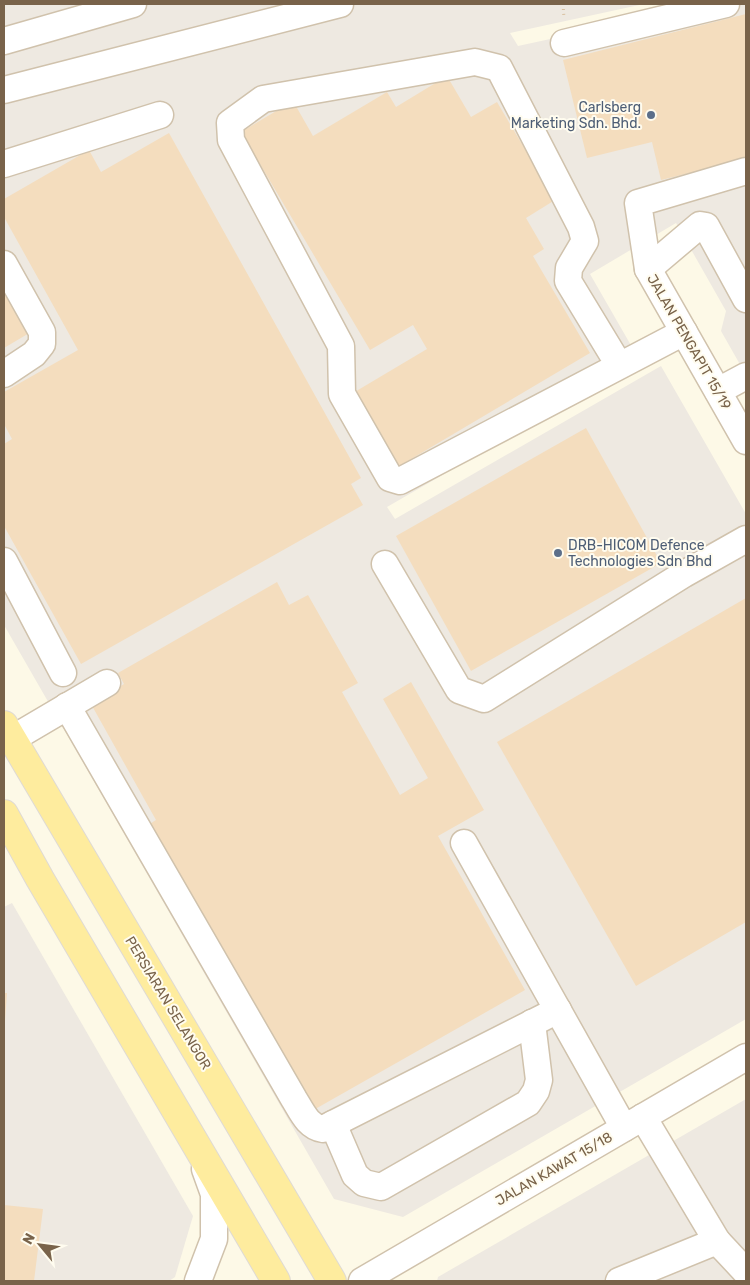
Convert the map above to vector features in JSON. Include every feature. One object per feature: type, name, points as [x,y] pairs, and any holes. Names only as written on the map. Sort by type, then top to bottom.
[{"type":"main road","name":"PERSIARAN SELANGOR","points":[[8,732],[332,1281]]},
{"type":"main road","points":[[4,814],[276,1281]]},
{"type":"street","points":[[4,41],[134,4]]},
{"type":"street","points":[[4,90],[340,4]]},
{"type":"street","points":[[564,44],[726,4]]},
{"type":"street","points":[[619,366],[568,281],[569,268],[585,241],[581,227],[500,68],[475,62],[263,99],[230,123],[231,140],[341,346],[342,394],[390,478],[400,481],[684,332]]},
{"type":"street","points":[[4,164],[160,115]]},
{"type":"street","points":[[648,269],[638,203],[746,171]]},
{"type":"street","points":[[648,269],[700,225],[706,226],[746,299]]},
{"type":"street","points":[[4,264],[42,332],[42,344],[34,354],[4,374]]},
{"type":"street","name":"JALAN PENGAPIT 15/19","points":[[648,269],[746,441]]},
{"type":"street","points":[[718,392],[746,376]]},
{"type":"street","points":[[385,564],[459,690],[484,699],[684,574],[746,538]]},
{"type":"street","points":[[4,561],[63,673]]},
{"type":"street","points":[[8,732],[67,706],[107,683]]},
{"type":"street","points":[[67,706],[294,1099],[311,1124],[316,1128],[323,1129],[558,1010]]},
{"type":"street","points":[[464,843],[558,1010],[717,1241],[746,1272]]},
{"type":"street","points":[[333,1124],[355,1175],[364,1183],[381,1187],[528,1102],[536,1091],[539,1080],[532,1023]]},
{"type":"street","name":"JALAN KAWAT 15/18","points":[[362,1281],[746,1057]]},
{"type":"street","points":[[198,1148],[214,1194],[214,1238],[198,1281]]},
{"type":"street","points":[[619,1281],[717,1241]]},
{"type":"shaded area","points":[[4,4],[644,4],[510,33],[518,46],[705,4],[746,4],[746,375],[721,331],[726,311],[676,223],[590,274],[640,361],[387,507],[395,519],[661,366],[746,514],[746,1019],[403,1217],[334,1199],[4,625]]},
{"type":"shaded area","points":[[12,903],[193,1216],[175,1277],[169,1281],[4,1281],[4,907]]},
{"type":"shaded area","points":[[746,1099],[746,1281],[437,1281],[438,1277]]},
{"type":"building","points":[[746,14],[746,159],[661,180],[652,142],[587,158],[563,60]]},
{"type":"building","points":[[447,76],[471,117],[497,102],[555,200],[526,218],[544,249],[533,256],[590,353],[396,468],[353,393],[427,349],[413,325],[370,350],[241,132],[293,101],[313,136],[387,92],[396,107]]},
{"type":"building","points":[[169,133],[361,478],[351,484],[363,505],[81,664],[4,526],[4,444],[12,439],[4,424],[4,392],[78,350],[4,217],[4,199],[89,150],[101,172]]},
{"type":"building","points":[[4,287],[31,332],[4,348]]},
{"type":"building","points":[[586,428],[661,563],[471,671],[396,536]]},
{"type":"building","points":[[277,582],[289,605],[308,595],[358,683],[342,692],[400,795],[428,778],[383,699],[411,682],[484,810],[438,836],[525,990],[310,1112],[148,825],[156,820],[91,704],[124,684],[118,673]]},
{"type":"building","points":[[746,598],[746,922],[636,986],[497,742]]},
{"type":"building","points":[[4,993],[7,993],[5,1021],[4,1021]]},
{"type":"building","points":[[4,1205],[43,1209],[34,1281],[4,1281]]},
{"type":"place","name":"Carlsberg Marketing Sdn. Bhd.","points":[[651,115]]},
{"type":"place","name":"DRB-HICOM Defence Technologies Sdn Bhd","points":[[558,553]]}]
